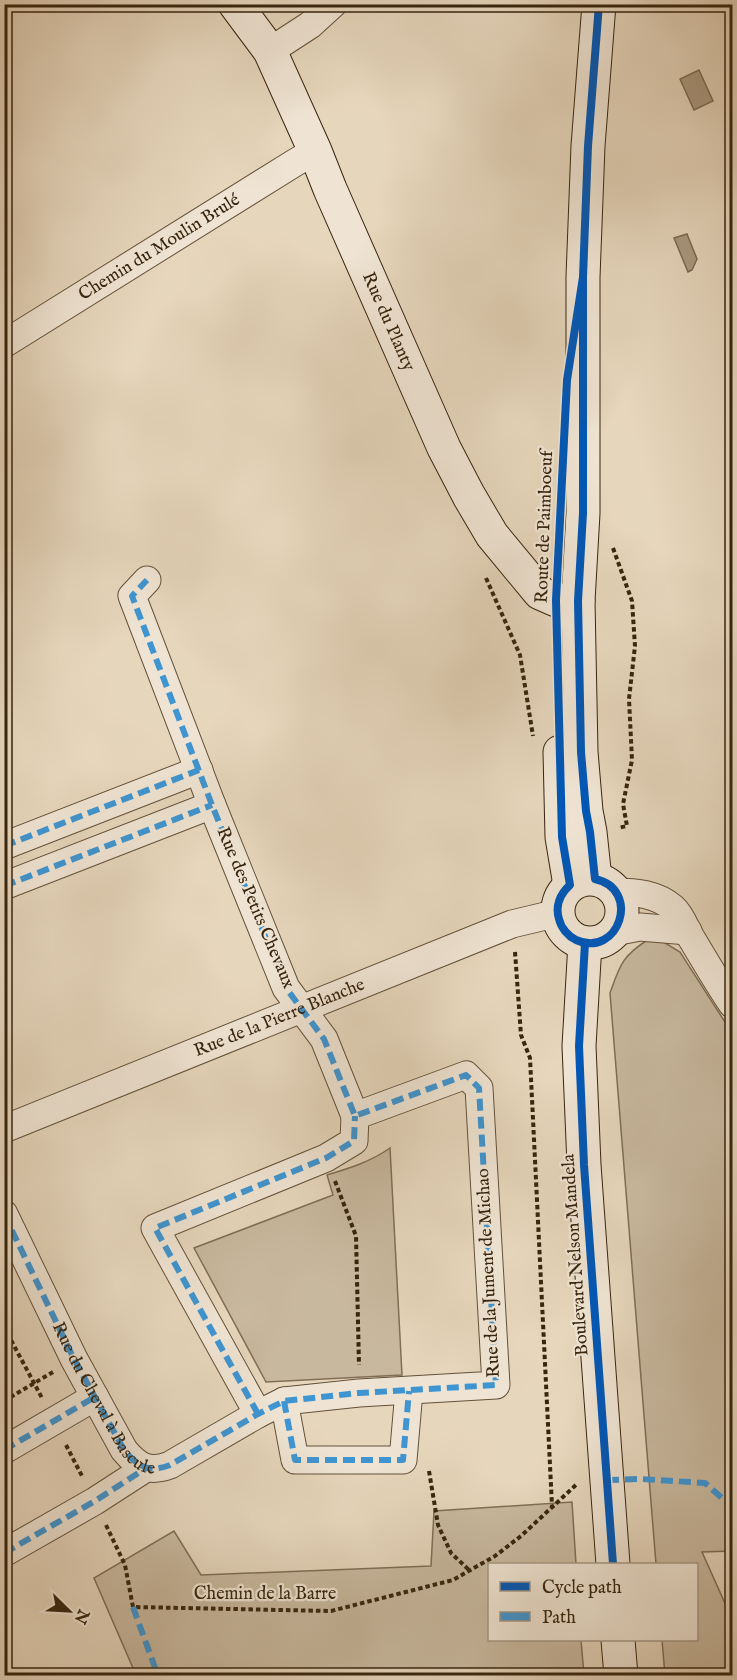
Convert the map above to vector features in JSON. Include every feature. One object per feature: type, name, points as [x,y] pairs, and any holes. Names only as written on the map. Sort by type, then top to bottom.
[{"type":"street","name":"Rue du Planty","points":[[235,4],[270,51],[438,434],[469,496],[492,535],[540,593],[567,601]]},
{"type":"street","points":[[270,51],[310,25],[333,4]]},
{"type":"street","name":"Route de Paimboeuf","points":[[599,4],[588,146],[583,278],[583,513],[567,601],[586,811],[590,832],[584,892],[621,903],[619,924],[600,937]]},
{"type":"street","name":"Chemin du Moulin Brulé","points":[[4,344],[315,152]]},
{"type":"street","name":"Rue des Petits Chevaux","points":[[147,580],[132,596],[212,805],[286,988],[301,1008]]},
{"type":"street","points":[[4,846],[199,770]]},
{"type":"street","name":"Rue des Petits Chevaux","points":[[4,886],[212,805]]},
{"type":"street","points":[[584,892],[561,926],[576,940],[600,937],[640,927],[688,931]]},
{"type":"street","name":"Rue de la Pierre Blanche","points":[[4,1129],[512,924],[584,892],[648,894],[674,909],[732,1004]]},
{"type":"street","name":"Boulevard Nelson Mandela","points":[[600,937],[579,1046],[584,1165],[613,1563]]},
{"type":"street","points":[[258,1414],[155,1228],[326,1158],[354,1141],[355,1116],[324,1039],[301,1008]]},
{"type":"street","name":"Rue de la Jument de Michao","points":[[146,1468],[159,1469],[170,1465],[284,1401],[359,1393],[496,1385],[479,1088],[466,1075],[355,1116]]},
{"type":"street","name":"Rue du Cheval à Bascule","points":[[4,1214],[74,1359],[124,1450],[134,1462],[146,1468]]},
{"type":"street","points":[[284,1401],[295,1460],[403,1460],[409,1390]]},
{"type":"street","points":[[4,1450],[95,1397]]},
{"type":"street","name":"Rue du Cheval à Bascule","points":[[4,1553],[95,1501],[146,1468]]},
{"type":"street","points":[[618,1641],[621,1676]]},
{"type":"path","points":[[512,924],[521,1035],[530,1058],[552,1507]]},
{"type":"path","points":[[326,1158],[356,1236],[359,1393]]},
{"type":"path","points":[[4,1401],[34,1383]]},
{"type":"path","points":[[429,1463],[438,1525],[451,1553],[469,1570]]},
{"type":"shaded area","points":[[699,70],[713,101],[694,110],[680,79]]},
{"type":"shaded area","points":[[687,234],[697,259],[692,270],[688,272],[674,238]]},
{"type":"shaded area","points":[[649,939],[662,941],[680,952],[732,1033],[732,1551],[702,1552],[732,1619],[732,1675],[665,1675],[662,1641],[698,1641],[698,1563],[656,1563],[610,993],[623,962]]},
{"type":"shaded area","points":[[390,1148],[402,1375],[266,1382],[194,1248],[333,1195],[327,1175],[367,1161]]},
{"type":"shaded area","points":[[572,1502],[576,1563],[488,1563],[488,1641],[581,1641],[584,1675],[136,1675],[94,1578],[174,1531],[201,1575],[431,1566],[434,1511]]},
{"type":"marked path","points":[[4,1214],[74,1359],[124,1450],[134,1461],[144,1467],[156,1468],[170,1465],[284,1401],[359,1393],[496,1385],[479,1088],[466,1075],[355,1116],[324,1039],[286,988],[212,805],[132,596],[147,580]]},
{"type":"marked path","points":[[4,846],[199,770]]},
{"type":"marked path","points":[[4,886],[212,805]]},
{"type":"marked path","points":[[258,1414],[155,1228],[326,1158],[354,1141],[355,1116]]},
{"type":"marked path","points":[[284,1401],[295,1460],[403,1460],[409,1391]]},
{"type":"marked path","points":[[4,1450],[95,1397]]},
{"type":"marked path","points":[[4,1553],[95,1501],[146,1468]]},
{"type":"marked path","points":[[607,1480],[641,1479],[705,1483],[732,1507]]},
{"type":"marked path","points":[[133,1607],[158,1676]]},
{"type":"cycle path","points":[[583,277],[567,380],[556,600],[562,837],[570,885],[561,896],[558,914],[563,929],[568,934],[576,940],[591,943],[604,940],[613,932],[619,920],[621,908],[618,895],[609,885],[595,879],[581,752],[578,601],[583,513],[583,277],[588,146],[599,4]]},
{"type":"cycle path","points":[[585,943],[579,1046],[584,1165],[613,1563]]}]
